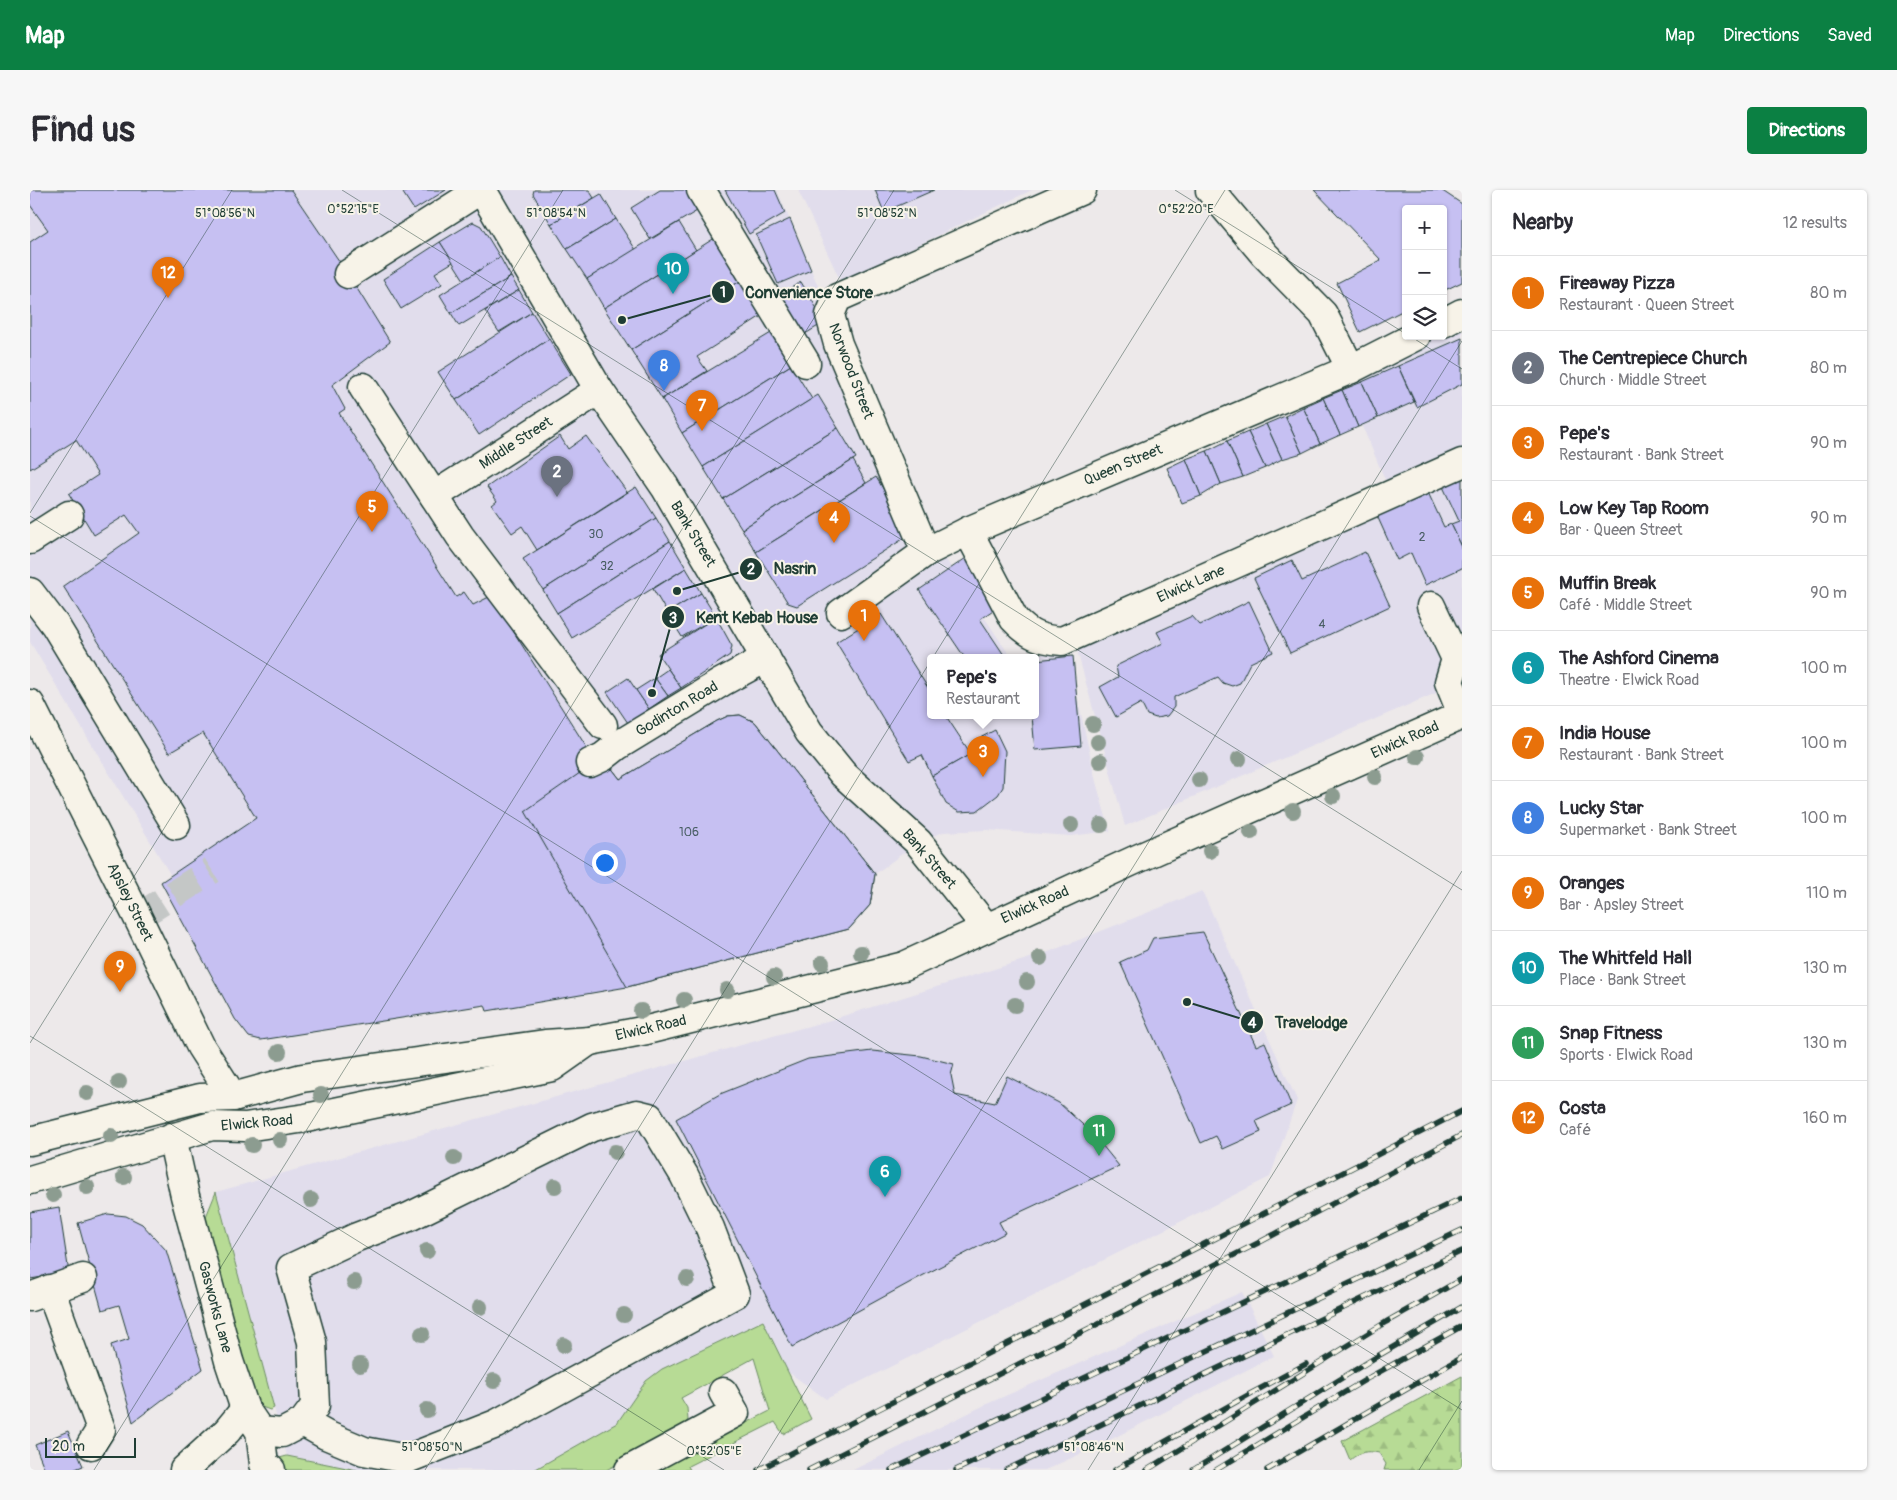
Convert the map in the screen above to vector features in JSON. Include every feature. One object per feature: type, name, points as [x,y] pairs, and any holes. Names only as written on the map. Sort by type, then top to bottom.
[{"type":"street","points":[[348,274],[481,190]]},
{"type":"street","name":"Bank Street","points":[[481,190],[599,390],[665,487],[809,732],[843,774],[918,842],[986,927]]},
{"type":"street","points":[[702,190],[806,363]]},
{"type":"street","name":"Norwood Street","points":[[926,552],[838,344],[830,315],[837,298],[1082,190]]},
{"type":"street","points":[[1210,190],[1264,254],[1323,314],[1351,369]]},
{"type":"street","points":[[1447,321],[1462,314]]},
{"type":"street","name":"Queen Street","points":[[841,613],[926,552],[968,531],[1351,369],[1408,340]]},
{"type":"street","points":[[364,388],[460,536],[603,725]]},
{"type":"street","name":"Middle Street","points":[[434,496],[599,390]]},
{"type":"street","name":"Elwick Lane","points":[[968,531],[1014,619],[1025,631],[1043,639],[1062,641],[1462,463]]},
{"type":"street","points":[[30,540],[69,515]]},
{"type":"street","points":[[30,592],[55,625],[176,825]]},
{"type":"street","points":[[1431,606],[1456,659],[1449,682],[1462,715]]},
{"type":"street","name":"Godinton Road","points":[[590,763],[722,682],[766,658]]},
{"type":"street","name":"Apsley Street","points":[[30,704],[201,1047],[233,1098]]},
{"type":"street","name":"Elwick Road","points":[[30,1141],[200,1098],[233,1098],[302,1078],[545,1044],[590,1041],[647,1030],[904,966],[986,927],[1462,715]]},
{"type":"street","name":"Elwick Road","points":[[30,1180],[212,1126],[245,1127],[306,1118],[552,1067],[590,1041]]},
{"type":"street","name":"Elwick Road","points":[[212,1126],[233,1098]]},
{"type":"street","points":[[260,1431],[282,1433],[303,1422],[315,1406],[312,1342],[290,1268],[357,1236],[409,1217],[592,1126],[637,1114],[649,1117],[684,1175],[710,1228],[735,1294],[496,1424],[407,1460],[364,1451],[326,1436],[303,1422]]},
{"type":"street","name":"Gasworks Lane","points":[[172,1137],[185,1196],[229,1362],[245,1408],[260,1431],[264,1464],[271,1470]]},
{"type":"street","points":[[83,1278],[40,1293],[101,1429],[91,1445]]},
{"type":"street","points":[[629,1470],[735,1413],[723,1392]]},
{"type":"street","points":[[184,1470],[227,1432],[245,1408]]},
{"type":"shaded area","points":[[30,190],[777,190],[915,513],[1008,653],[1038,654],[927,654],[927,719],[1039,719],[1039,654],[1068,655],[1096,782],[1110,831],[1071,836],[987,830],[943,832],[918,842],[875,874],[865,892],[627,987],[255,1015],[30,642]]},
{"type":"shaded area","points":[[798,190],[1032,190],[841,282]]},
{"type":"shaded area","points":[[1462,320],[1462,682],[1125,826],[1074,639],[1392,496],[1338,369],[1412,340],[1447,340],[1447,333]]},
{"type":"shaded area","points":[[1202,891],[1297,1100],[1270,1177],[826,1399],[763,1354],[537,1470],[323,1470],[287,1456],[216,1192],[827,1021],[1046,953]]},
{"type":"shaded area","points":[[1242,1292],[1274,1356],[1100,1445],[1045,1470],[853,1470],[989,1403]]},
{"type":"green space","points":[[216,1192],[274,1408],[270,1410],[256,1405],[203,1224]]},
{"type":"green space","points":[[763,1321],[811,1419],[783,1434],[775,1422],[688,1466],[690,1470],[654,1470],[770,1411],[754,1358],[681,1398],[687,1408],[688,1420],[678,1434],[606,1470],[534,1470],[617,1423],[646,1381],[662,1369]]},
{"type":"green space","points":[[1462,1376],[1462,1468],[1455,1470],[1384,1470],[1386,1464],[1379,1453],[1370,1452],[1360,1453],[1350,1460],[1342,1441]]},
{"type":"green space","points":[[287,1456],[357,1470],[281,1470],[272,1460]]},
{"type":"building","points":[[30,190],[291,190],[348,274],[390,342],[332,385],[345,409],[339,413],[456,597],[464,592],[473,605],[491,596],[587,748],[594,745],[620,779],[728,716],[740,715],[755,722],[875,874],[870,905],[849,929],[627,987],[487,1011],[485,1005],[261,1040],[249,1037],[235,1019],[161,882],[256,818],[203,733],[169,753],[63,586],[139,533],[126,515],[94,535],[69,494],[98,475],[76,440],[30,469],[30,242],[48,230],[30,205]]},
{"type":"building","points":[[407,190],[446,190],[414,210],[403,193]]},
{"type":"building","points":[[534,190],[589,190],[594,198],[551,224],[533,194]]},
{"type":"building","points":[[660,190],[692,190],[702,208],[650,239],[631,208]]},
{"type":"building","points":[[725,190],[775,190],[785,213],[749,234]]},
{"type":"building","points":[[875,190],[934,190],[884,212]]},
{"type":"building","points":[[1314,190],[1441,190],[1462,204],[1462,282],[1447,289],[1447,205],[1402,205],[1402,311],[1360,332],[1337,283],[1381,260]]},
{"type":"building","points":[[601,194],[616,219],[567,249],[551,224]]},
{"type":"building","points":[[616,219],[636,250],[587,279],[567,249]]},
{"type":"building","points":[[790,219],[811,270],[778,284],[756,235]]},
{"type":"building","points":[[473,222],[481,226],[500,257],[464,280],[440,242]]},
{"type":"building","points":[[679,222],[696,250],[604,308],[587,279]]},
{"type":"building","points":[[721,234],[745,278],[631,350],[604,308]]},
{"type":"building","points":[[440,242],[453,262],[435,273],[442,284],[401,309],[383,279]]},
{"type":"building","points":[[500,257],[511,277],[451,313],[440,295]]},
{"type":"building","points":[[511,277],[519,290],[459,326],[451,313]]},
{"type":"building","points":[[745,278],[766,313],[697,357],[707,371],[662,399],[631,350]]},
{"type":"building","points":[[801,282],[825,322],[800,337],[776,297]]},
{"type":"building","points":[[519,290],[532,312],[499,332],[485,311]]},
{"type":"building","points":[[532,312],[549,339],[456,400],[438,372]]},
{"type":"building","points":[[771,333],[791,365],[682,433],[662,399]]},
{"type":"building","points":[[1462,338],[1462,384],[1417,407],[1398,366]]},
{"type":"building","points":[[549,339],[571,374],[479,435],[456,400]]},
{"type":"building","points":[[791,365],[812,399],[703,467],[682,433]]},
{"type":"building","points":[[1398,366],[1414,402],[1378,418],[1362,382]]},
{"type":"building","points":[[1362,382],[1378,418],[1358,427],[1342,390]]},
{"type":"building","points":[[1342,390],[1358,427],[1340,435],[1323,398]]},
{"type":"building","points":[[818,395],[838,428],[723,499],[703,467]]},
{"type":"building","points":[[1323,398],[1340,435],[1320,444],[1303,407]]},
{"type":"building","points":[[1303,407],[1320,444],[1302,453],[1285,416]]},
{"type":"building","points":[[1285,416],[1302,453],[1282,459],[1266,424]]},
{"type":"building","points":[[1266,424],[1282,459],[1265,468],[1248,432]]},
{"type":"building","points":[[838,428],[856,458],[742,529],[723,499]]},
{"type":"building","points":[[1248,432],[1265,468],[1243,477],[1227,441]]},
{"type":"building","points":[[560,436],[568,449],[586,436],[627,492],[537,550],[522,526],[512,533],[492,505],[497,501],[487,487]]},
{"type":"building","points":[[1227,441],[1243,477],[1221,484],[1207,451]]},
{"type":"building","points":[[1207,451],[1221,484],[1201,496],[1186,459]]},
{"type":"building","points":[[1186,459],[1201,496],[1182,503],[1167,468]]},
{"type":"building","points":[[853,460],[866,483],[756,552],[742,529]]},
{"type":"building","points":[[1462,467],[1462,547],[1451,524],[1459,521],[1439,478]]},
{"type":"building","points":[[876,477],[911,534],[797,606],[788,603],[756,552]]},
{"type":"building","points":[[1425,486],[1444,527],[1451,524],[1462,547],[1462,568],[1425,585],[1411,553],[1397,560],[1374,509]]},
{"type":"building","points":[[636,487],[656,518],[543,590],[523,559]]},
{"type":"building","points":[[656,518],[670,541],[557,613],[543,590]]},
{"type":"building","points":[[670,541],[686,568],[572,638],[557,613]]},
{"type":"building","points":[[1365,552],[1390,606],[1290,653],[1254,578],[1292,560],[1302,581]]},
{"type":"building","points":[[969,556],[1002,604],[980,619],[1003,654],[962,654],[919,590]]},
{"type":"building","points":[[686,568],[701,593],[667,613],[653,589]]},
{"type":"building","points":[[701,593],[716,617],[682,637],[667,613]]},
{"type":"building","points":[[1249,601],[1273,652],[1250,663],[1240,683],[1232,686],[1223,683],[1218,677],[1174,697],[1174,707],[1167,716],[1156,718],[1147,715],[1141,703],[1116,717],[1100,687],[1118,677],[1116,666],[1163,643],[1157,632],[1192,616],[1200,625]]},
{"type":"building","points":[[881,614],[927,686],[927,719],[948,719],[971,754],[932,776],[922,755],[909,761],[836,642]]},
{"type":"building","points":[[716,617],[732,646],[730,655],[681,688],[658,654]]},
{"type":"building","points":[[1073,656],[1081,746],[1035,750],[1032,719],[1039,719],[1039,660]]},
{"type":"building","points":[[668,669],[681,688],[668,696],[655,678]]},
{"type":"building","points":[[628,678],[649,709],[628,723],[607,692]]},
{"type":"building","points":[[655,678],[668,696],[649,709],[636,690]]},
{"type":"building","points":[[740,715],[755,722],[875,874],[870,905],[849,929],[627,987],[525,811],[603,757],[620,779],[717,721],[728,716]]},
{"type":"building","points":[[995,730],[1005,751],[1003,787],[998,795],[977,811],[959,812],[946,804],[932,776],[983,747],[978,739]]},
{"type":"building","points":[[1203,932],[1256,1046],[1265,1042],[1291,1105],[1256,1121],[1261,1132],[1223,1149],[1216,1136],[1201,1143],[1120,962],[1147,950],[1153,938]]},
{"type":"building","points":[[872,1051],[921,1056],[954,1064],[951,1075],[955,1095],[995,1103],[1007,1076],[1059,1103],[1093,1134],[1119,1166],[999,1222],[1005,1233],[792,1347],[676,1119],[720,1094],[808,1059]]},
{"type":"building","points":[[59,1207],[69,1273],[30,1279],[30,1212]]},
{"type":"building","points":[[108,1214],[126,1216],[142,1224],[166,1250],[203,1369],[133,1422],[111,1345],[129,1339],[119,1305],[102,1310],[78,1223]]},
{"type":"building","points":[[68,1431],[83,1466],[73,1470],[45,1470],[35,1445]]},
{"type":"tunnel","points":[[138,917],[212,870]]},
{"type":"railway","points":[[758,1470],[1462,1111]]},
{"type":"railway","points":[[809,1470],[1260,1242],[1462,1135]]},
{"type":"railway","points":[[891,1470],[1462,1198]]},
{"type":"railway","points":[[956,1470],[1462,1230]]},
{"type":"railway","points":[[1006,1470],[1462,1251]]},
{"type":"railway","points":[[1147,1470],[1386,1322],[1462,1279]]},
{"type":"railway","points":[[1193,1470],[1376,1357],[1462,1307]]},
{"type":"railway","points":[[1216,1470],[1370,1377],[1462,1326]]},
{"type":"railway","points":[[1267,1470],[1462,1357]]},
{"type":"railway","points":[[1115,1470],[1306,1364]]},
{"type":"place","name":"The Whitfeld Hall","points":[[673,294]]},
{"type":"place","name":"Costa","points":[[168,298]]},
{"type":"place","name":"Convenience Store","points":[[622,320]]},
{"type":"place","name":"Lucky Star","points":[[664,391]]},
{"type":"place","name":"India House","points":[[702,431]]},
{"type":"place","name":"The Centrepiece Church","points":[[557,497]]},
{"type":"place","name":"Muffin Break","points":[[372,532]]},
{"type":"place","name":"Low Key Tap Room","points":[[834,543]]},
{"type":"place","name":"Nasrin","points":[[677,591]]},
{"type":"place","name":"Fireaway Pizza","points":[[864,641]]},
{"type":"place","name":"Kent Kebab House","points":[[652,693]]},
{"type":"place","name":"Pepe's","points":[[983,777]]},
{"type":"place","name":"Oranges","points":[[120,992]]},
{"type":"place","name":"Travelodge","points":[[1187,1002]]},
{"type":"place","name":"Snap Fitness","points":[[1099,1156]]},
{"type":"place","name":"The Ashford Cinema","points":[[885,1197]]}]
